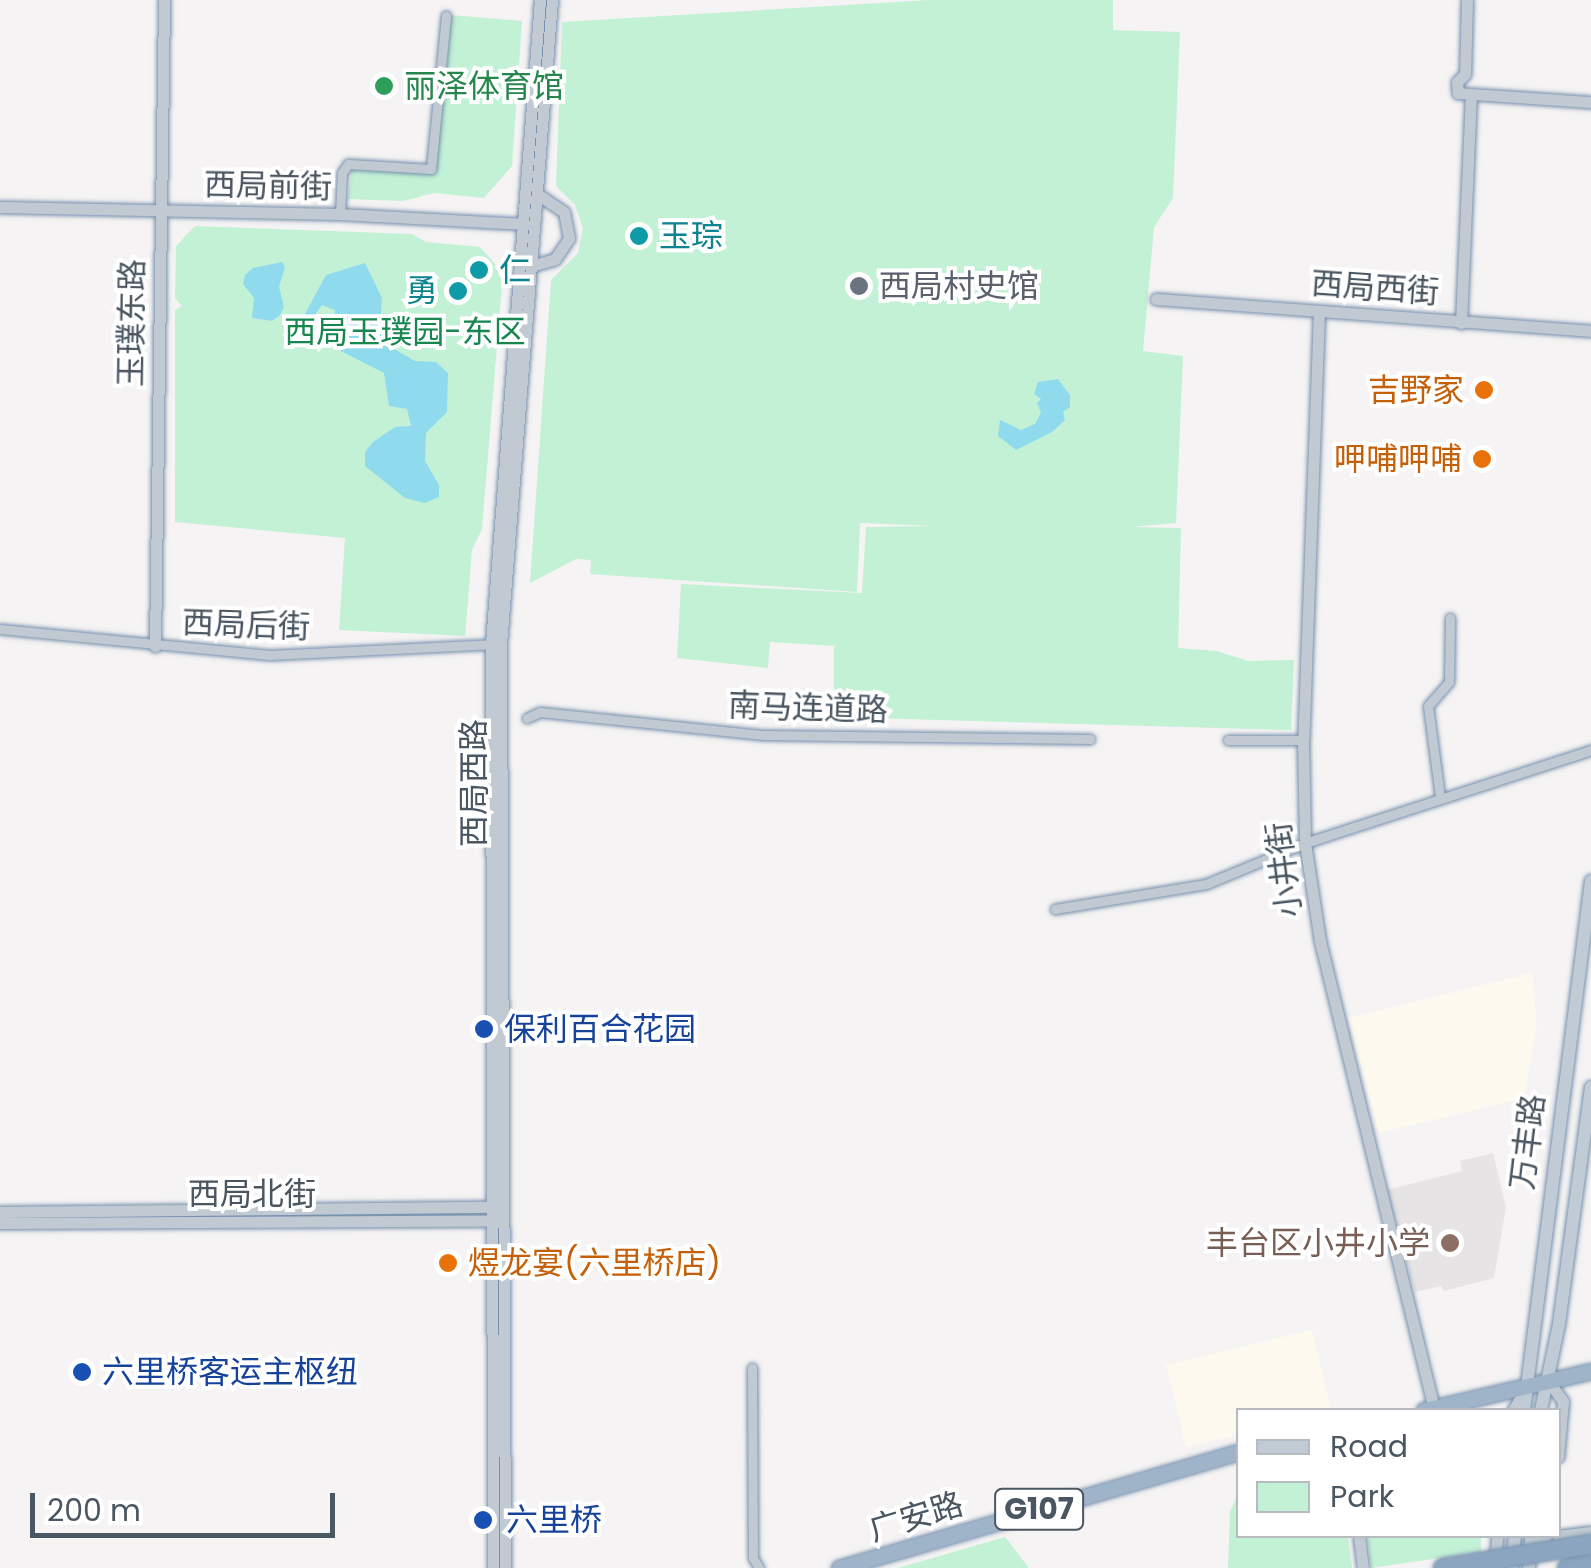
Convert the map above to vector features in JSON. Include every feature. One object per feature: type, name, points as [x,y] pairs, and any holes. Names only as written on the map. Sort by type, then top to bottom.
[{"type":"highway","points":[[1433,1408],[1525,1390],[1591,1371]]},
{"type":"highway","name":"广安路","points":[[840,1568],[1236,1453]]},
{"type":"highway","points":[[1443,1568],[1591,1544]]},
{"type":"highway","points":[[1564,1568],[1591,1564]]},
{"type":"main road","name":"万丰路","points":[[1524,1408],[1591,881]]},
{"type":"main road","name":"万丰路","points":[[1542,1408],[1559,1324],[1591,1087]]},
{"type":"main road","points":[[1533,1317],[1549,1327],[1559,1324]]},
{"type":"main road","points":[[1512,1568],[1515,1538]]},
{"type":"main road","points":[[1528,1568],[1530,1543]]},
{"type":"street","name":"玉璞东路","points":[[156,646],[164,0]]},
{"type":"street","name":"西局西路","points":[[505,1568],[491,644],[528,224],[540,0]]},
{"type":"street","name":"西局西路","points":[[493,1568],[501,644],[531,266],[528,224],[537,194],[552,0]]},
{"type":"street","points":[[1467,0],[1465,74],[1458,82],[1458,93],[1591,102]]},
{"type":"street","points":[[340,214],[342,173],[348,164],[431,169],[446,16]]},
{"type":"street","points":[[1461,323],[1471,95]]},
{"type":"street","points":[[531,266],[548,263],[562,253],[569,229],[558,206],[537,194]]},
{"type":"street","name":"西局前街","points":[[0,208],[340,214],[528,224]]},
{"type":"street","name":"西局西街","points":[[1156,299],[1591,331]]},
{"type":"street","name":"小井街","points":[[1319,312],[1303,740],[1306,843],[1320,941],[1428,1408]]},
{"type":"street","points":[[1440,797],[1428,706],[1449,682],[1450,618]]},
{"type":"street","name":"西局后街","points":[[0,628],[270,654],[491,644]]},
{"type":"street","name":"南马连道路","points":[[527,718],[540,712],[764,736],[1090,739]]},
{"type":"street","points":[[1228,740],[1303,740]]},
{"type":"street","points":[[1055,909],[1206,884],[1306,843],[1591,750]]},
{"type":"street","name":"西局北街","points":[[0,1212],[499,1214]]},
{"type":"street","name":"西局北街","points":[[0,1223],[499,1214]]},
{"type":"street","points":[[752,1368],[754,1558],[759,1568]]},
{"type":"street","points":[[1549,1382],[1563,1400],[1561,1423]]},
{"type":"street","points":[[1514,1408],[1525,1390]]},
{"type":"street","points":[[1564,1568],[1563,1536],[1591,1532]]},
{"type":"street","points":[[1359,1538],[1364,1568]]},
{"type":"street","points":[[1495,1568],[1497,1538]]},
{"type":"shaded area","points":[[1532,973],[1537,1026],[1524,1098],[1379,1133],[1348,1018]]},
{"type":"shaded area","name":"丰台区小井小学","points":[[1493,1153],[1506,1207],[1494,1278],[1444,1291],[1441,1286],[1415,1292],[1386,1190],[1462,1171],[1460,1161]]},
{"type":"shaded area","points":[[1312,1330],[1331,1408],[1236,1408],[1236,1435],[1186,1447],[1166,1365]]},
{"type":"green space","points":[[929,0],[1113,0],[1113,30],[1180,32],[1173,198],[1154,227],[1143,351],[1183,356],[1176,523],[1131,527],[1181,528],[1178,648],[1216,651],[1249,661],[1294,660],[1291,730],[834,717],[834,646],[770,642],[768,668],[677,658],[681,584],[862,593],[866,527],[936,526],[860,523],[857,592],[590,574],[591,560],[576,559],[530,583],[551,280],[578,253],[583,228],[575,205],[556,186],[562,22]]},
{"type":"green space","points":[[451,15],[522,21],[512,166],[484,198],[434,193],[403,201],[348,199],[352,168],[435,173]]},
{"type":"green space","name":"西局玉璞园-东区","points":[[195,226],[412,234],[426,242],[480,247],[503,273],[482,529],[472,550],[465,636],[339,630],[345,538],[175,522],[175,310],[182,306],[175,298],[176,246]]},
{"type":"green space","points":[[1236,1498],[1236,1538],[1348,1538],[1352,1568],[1228,1568],[1230,1512]]},
{"type":"green space","points":[[1005,1537],[1029,1568],[898,1568]]},
{"type":"green space","points":[[1367,1538],[1481,1538],[1481,1552],[1371,1568]]},
{"type":"water","points":[[282,262],[285,267],[279,287],[284,307],[280,315],[272,321],[252,318],[254,298],[243,284],[245,275],[253,268]]},
{"type":"water","points":[[365,263],[382,298],[380,330],[391,347],[415,361],[436,362],[448,373],[447,412],[426,433],[425,461],[439,485],[439,497],[425,503],[405,498],[365,466],[365,452],[373,442],[395,427],[411,426],[407,409],[389,406],[384,373],[341,351],[331,340],[335,310],[322,305],[307,326],[305,314],[326,275]]},
{"type":"water","points":[[1058,379],[1070,395],[1070,407],[1063,412],[1065,420],[1052,432],[1016,450],[998,436],[1000,420],[1021,430],[1035,424],[1041,413],[1037,403],[1041,399],[1034,394],[1038,382]]},
{"type":"place","name":"丽泽体育馆","points":[[384,86]]},
{"type":"place","name":"玉琮","points":[[639,236]]},
{"type":"place","name":"仁","points":[[479,270]]},
{"type":"place","name":"西局村史馆","points":[[859,286]]},
{"type":"place","name":"勇","points":[[458,291]]},
{"type":"place","name":"吉野家","points":[[1484,390]]},
{"type":"place","name":"呷哺呷哺","points":[[1482,459]]},
{"type":"place","name":"保利百合花园","points":[[484,1029]]},
{"type":"place","name":"丰台区小井小学","points":[[1450,1243]]},
{"type":"place","name":"煜龙宴(六里桥店)","points":[[448,1263]]},
{"type":"place","name":"六里桥客运主枢纽","points":[[82,1372]]},
{"type":"place","name":"六里桥","points":[[483,1520]]}]
